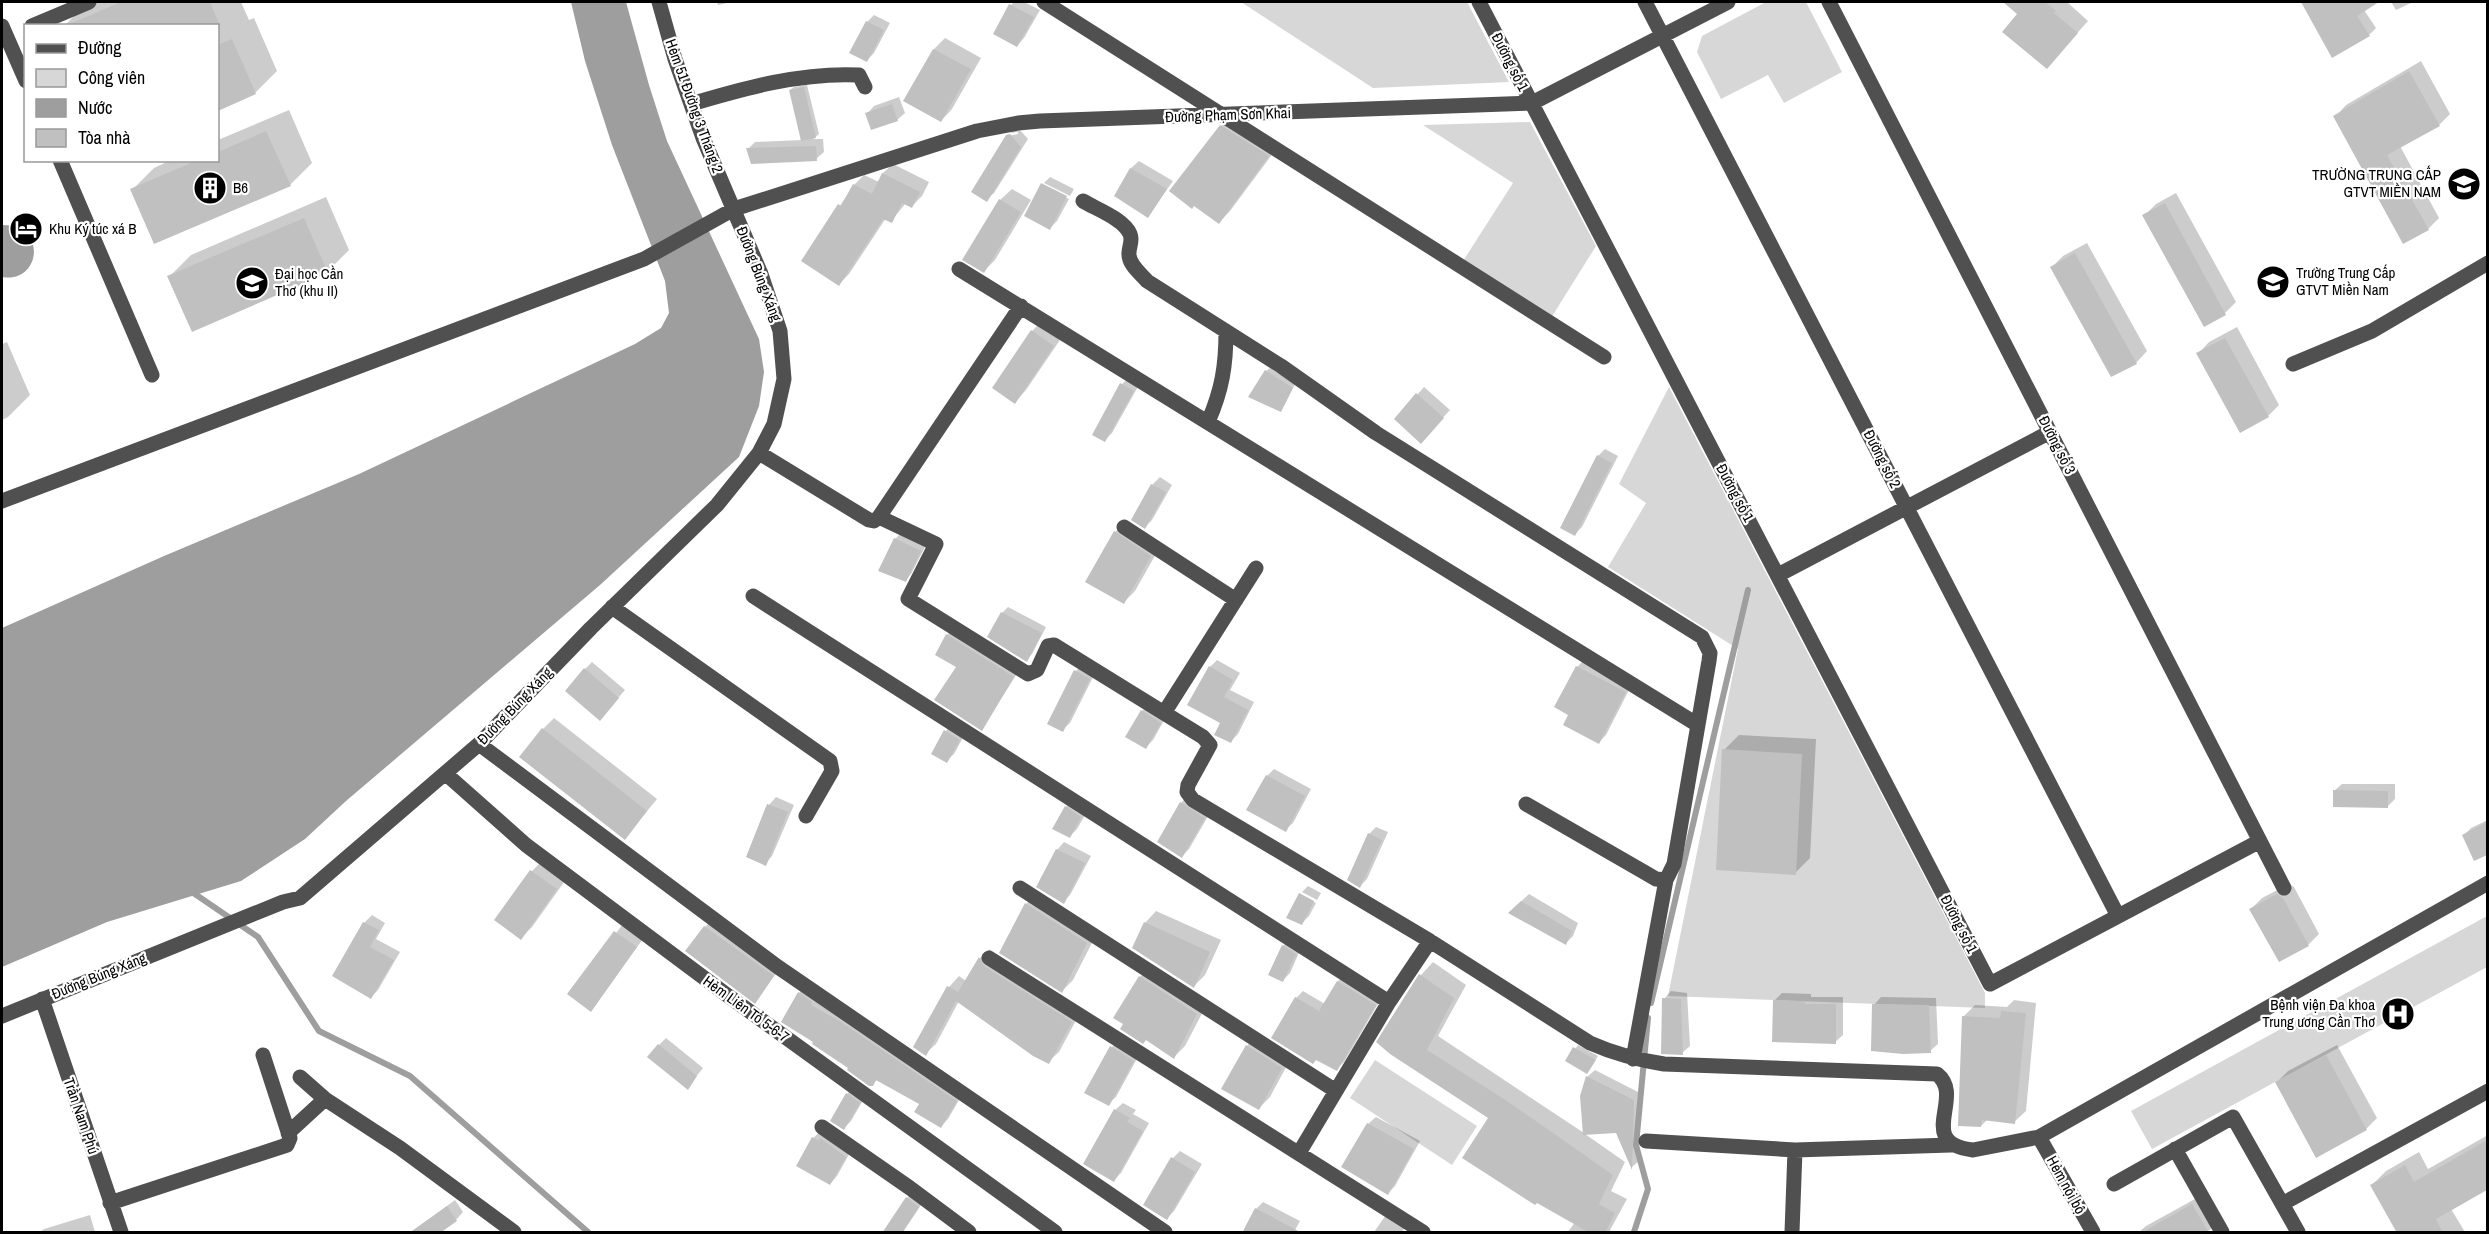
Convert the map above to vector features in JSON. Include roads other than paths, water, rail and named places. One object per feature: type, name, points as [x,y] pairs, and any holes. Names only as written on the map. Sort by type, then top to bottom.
[{"type":"street","points":[[37,24],[89,2]]},
{"type":"street","name":"Hẻm 51 Đường 3 Tháng 2","points":[[659,2],[691,104],[734,209]]},
{"type":"street","points":[[1044,2],[1604,357]]},
{"type":"street","name":"Đường số 1","points":[[1479,2],[1990,984],[2118,916]]},
{"type":"street","name":"Đường số 2","points":[[1645,2],[2118,916]]},
{"type":"street","name":"Đường Phạm Sơn Khai","points":[[2,501],[644,259],[719,220],[734,209],[994,127],[1040,122],[1532,103],[1728,2]]},
{"type":"street","name":"Đường số 3","points":[[1829,2],[2284,888]]},
{"type":"street","points":[[24,29],[3,34],[24,77]]},
{"type":"street","points":[[691,104],[738,90],[831,74],[859,75],[865,87]]},
{"type":"street","points":[[61,162],[152,375]]},
{"type":"street","points":[[1083,201],[1129,231],[1132,239],[1129,255],[1131,262],[1147,281],[1281,366],[1376,433],[1702,637],[1710,653],[1674,864],[1666,880],[1633,1059]]},
{"type":"street","name":"Đường Búng Xáng","points":[[2,1016],[283,902],[300,898],[479,744],[612,607],[717,505],[759,453],[774,424],[784,379],[780,331],[761,274],[734,209]]},
{"type":"street","points":[[2293,364],[2372,331],[2487,263]]},
{"type":"street","points":[[960,268],[1698,725]]},
{"type":"street","points":[[759,453],[874,521],[879,517],[1021,306]]},
{"type":"street","points":[[1208,422],[1218,400],[1224,375],[1226,331]]},
{"type":"street","points":[[1778,575],[2050,432]]},
{"type":"street","points":[[879,517],[936,544],[908,598],[1028,675],[1037,670],[1048,646],[1054,645],[1203,737],[1210,745],[1188,785],[1187,792],[1192,800],[1430,941],[1590,1043],[1633,1059],[1664,1064],[1937,1074],[1945,1081],[1947,1090],[1943,1132],[1951,1145]]},
{"type":"street","points":[[1124,527],[1236,600]]},
{"type":"street","points":[[1164,713],[1256,568]]},
{"type":"street","points":[[753,596],[1389,1002]]},
{"type":"street","points":[[612,607],[830,761],[832,771],[806,816]]},
{"type":"street","points":[[479,744],[778,967],[1165,1233]]},
{"type":"street","name":"Hẻm Liên Tổ 5-6-7","points":[[446,774],[545,859],[727,995],[1055,1233]]},
{"type":"street","points":[[1526,804],[1656,879],[1666,880]]},
{"type":"street","points":[[2118,916],[2260,841]]},
{"type":"street","points":[[1646,1141],[1796,1150],[1951,1145],[1973,1150],[2039,1137],[2487,883]]},
{"type":"street","points":[[1020,888],[1336,1091]]},
{"type":"street","points":[[1299,1153],[1389,1002],[1430,941]]},
{"type":"street","points":[[990,958],[1423,1233]]},
{"type":"street","name":"Trần Nam Phú","points":[[42,999],[121,1233]]},
{"type":"street","points":[[110,1203],[290,1143],[263,1055]]},
{"type":"street","points":[[300,1077],[325,1099],[400,1148],[513,1233]]},
{"type":"street","points":[[2282,1204],[2487,1091]]},
{"type":"street","points":[[288,1133],[325,1099]]},
{"type":"street","points":[[2114,1184],[2233,1117],[2298,1233]]},
{"type":"street","points":[[822,1127],[910,1188],[969,1233]]},
{"type":"street","name":"Hẻm nội bộ","points":[[2039,1137],[2093,1233]]},
{"type":"street","points":[[2175,1149],[2222,1233]]},
{"type":"street","points":[[1792,1233],[1796,1150]]},
{"type":"water","points":[[571,2],[626,2],[667,141],[759,339],[764,372],[759,406],[739,457],[600,585],[346,801],[305,839],[241,881],[107,922],[2,967],[2,628],[164,556],[359,474],[635,344],[661,328],[669,313],[665,281],[612,145],[585,61]]},
{"type":"water","points":[[2,225],[17,227],[27,234],[32,243],[34,253],[31,263],[25,272],[15,277],[2,277]]},
{"type":"waterway","points":[[1651,1003],[1748,590]]},
{"type":"waterway","points":[[189,890],[258,937],[319,1031],[410,1076],[588,1232]]},
{"type":"waterway","points":[[1634,1232],[1648,1189],[1636,1145],[1648,1018]]},
{"type":"place","name":"TRƯỜNG TRUNG CẤP GTVT MIỀN NAM","points":[[2464,184]]},
{"type":"place","name":"B6","points":[[210,188]]},
{"type":"place","name":"Khu Ký túc xá B","points":[[26,229]]},
{"type":"place","name":"Trường Trung Cấp GTVT Miền Nam","points":[[2273,282]]},
{"type":"place","name":"Đại học Cần Thơ (khu II)","points":[[252,283]]},
{"type":"place","name":"Bệnh viện Đa khoa Trung ương Cần Thơ","points":[[2398,1014]]}]
